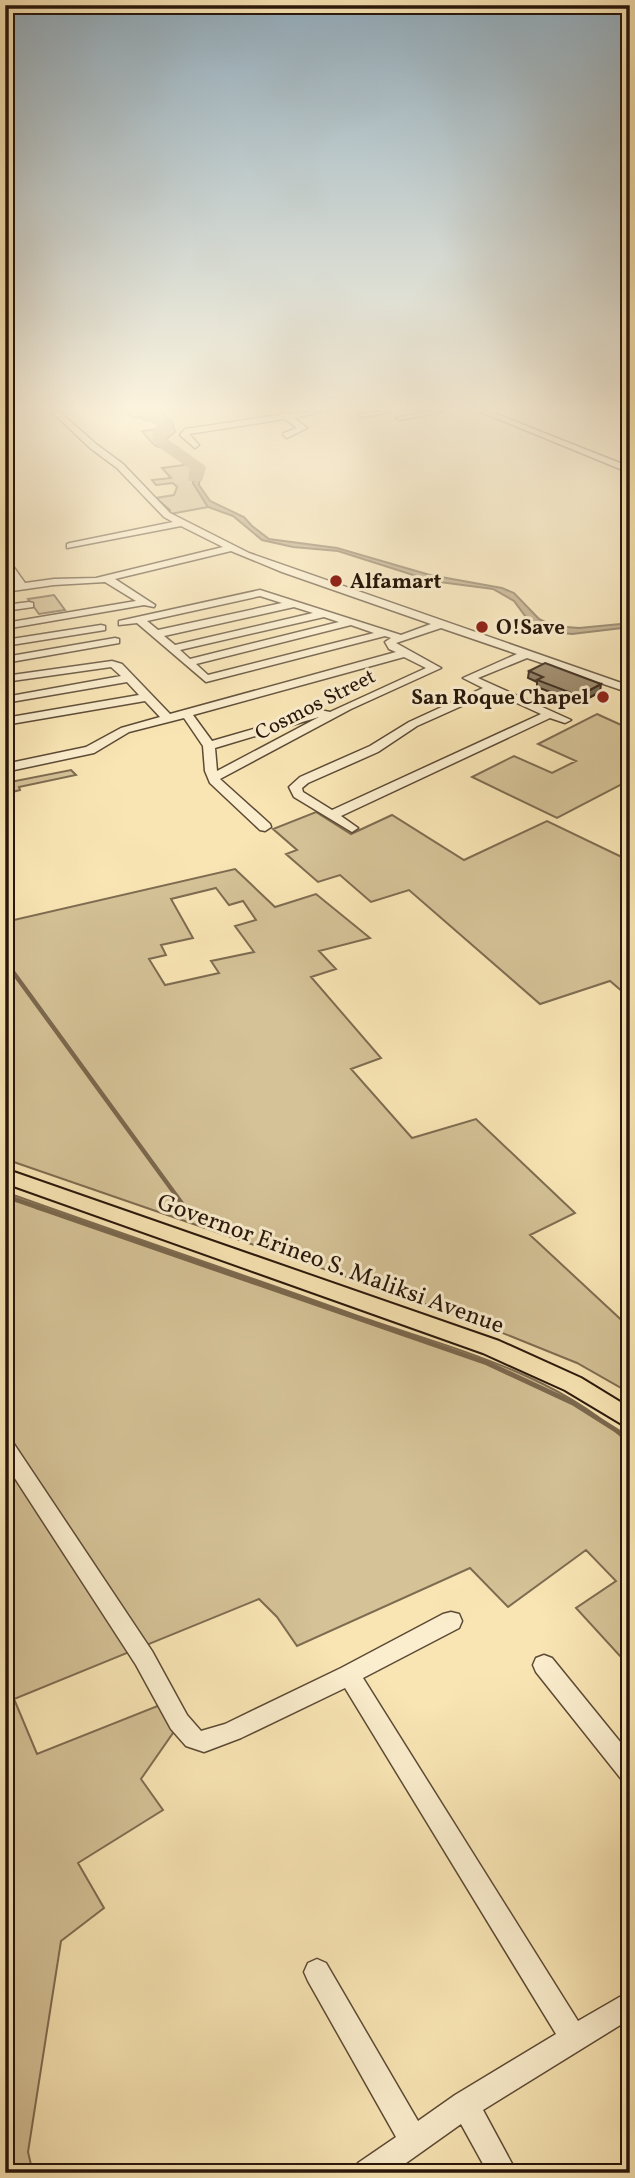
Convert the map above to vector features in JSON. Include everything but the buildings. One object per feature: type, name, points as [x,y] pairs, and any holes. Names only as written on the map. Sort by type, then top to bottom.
[{"type":"main road","name":"Governor Erineo S. Maliksi Avenue","points":[[5,1176],[491,1347],[573,1384],[630,1420]]},
{"type":"street","points":[[166,514],[232,548],[276,566],[630,690]]},
{"type":"street","points":[[70,546],[182,523]]},
{"type":"street","points":[[5,589],[108,579],[232,548]]},
{"type":"street","points":[[5,561],[9,574],[22,587]]},
{"type":"street","points":[[108,579],[161,614]]},
{"type":"street","points":[[123,623],[260,593],[398,637]]},
{"type":"street","points":[[5,626],[146,602]]},
{"type":"street","points":[[156,634],[295,604]]},
{"type":"street","points":[[5,608],[29,605]]},
{"type":"street","points":[[5,660],[116,641],[86,613]]},
{"type":"street","points":[[172,649],[326,614]]},
{"type":"street","points":[[139,619],[206,679],[385,633]]},
{"type":"street","points":[[188,663],[351,622]]},
{"type":"street","points":[[406,653],[390,645],[398,637],[445,623]]},
{"type":"street","points":[[5,643],[101,628]]},
{"type":"street","points":[[251,631],[269,644]]},
{"type":"street","points":[[5,768],[90,750],[116,733],[406,653]]},
{"type":"street","name":"Cosmos Street","points":[[213,778],[347,707],[435,668],[406,653]]},
{"type":"street","points":[[526,654],[469,678],[565,720]]},
{"type":"street","points":[[5,680],[104,664],[118,666],[168,719]]},
{"type":"street","points":[[5,700],[130,678]]},
{"type":"street","points":[[352,828],[298,794],[295,791],[298,783],[374,749],[413,724],[491,689]]},
{"type":"street","points":[[5,722],[147,697]]},
{"type":"street","points":[[209,746],[317,713],[347,707]]},
{"type":"street","points":[[187,714],[209,746],[213,778],[265,827]]},
{"type":"street","points":[[332,815],[549,714]]},
{"type":"street","points":[[5,1446],[144,1658],[179,1722],[194,1739],[204,1742],[214,1738],[349,1675],[450,1620]]},
{"type":"street","points":[[544,1665],[630,1772]]},
{"type":"street","points":[[349,1675],[573,2038]]},
{"type":"street","points":[[317,1972],[413,2139]]},
{"type":"street","points":[[368,2173],[465,2105],[630,2004]]},
{"type":"street","points":[[465,2105],[503,2173]]},
{"type":"shaded area","points":[[226,514],[244,517],[269,539],[337,548],[430,575],[502,588],[514,593],[539,619],[553,626],[579,628],[630,623],[630,627],[572,634],[546,631],[531,624],[514,601],[493,589],[432,581],[338,551],[293,547],[262,540]]},
{"type":"shaded area","points":[[54,595],[65,610],[39,614],[28,599]]},
{"type":"shaded area","points":[[597,714],[630,729],[630,780],[557,818],[472,777],[514,756],[552,773],[576,761],[538,744]]},
{"type":"shaded area","points":[[71,770],[76,775],[19,787],[20,790],[5,794],[5,783]]},
{"type":"shaded area","points":[[316,812],[351,834],[392,815],[464,860],[547,821],[630,861],[630,998],[610,981],[540,1004],[409,890],[371,902],[340,875],[318,882],[286,854],[297,850],[273,829]]},
{"type":"shaded area","points":[[235,869],[275,907],[316,894],[370,938],[319,951],[336,969],[311,977],[381,1058],[351,1069],[412,1138],[476,1119],[575,1213],[530,1235],[630,1328],[630,1393],[577,1363],[463,1317],[5,1159],[5,922]],"holes":[[[216,888],[229,905],[243,901],[256,920],[235,926],[254,952],[211,961],[219,973],[165,985],[149,959],[166,955],[161,945],[193,938],[171,899]]]},
{"type":"shaded area","points":[[5,1192],[501,1365],[571,1399],[602,1420],[630,1445],[630,1667],[576,1608],[616,1581],[586,1550],[508,1607],[470,1568],[297,1646],[277,1617],[259,1599],[14,1699],[37,1754],[165,1703],[175,1730],[141,1779],[163,1810],[78,1863],[104,1908],[61,1941],[28,2152],[33,2173],[5,2173]]},
{"type":"waterway","points":[[5,961],[186,1209]]},
{"type":"waterway","points":[[5,1196],[43,1209]]},
{"type":"waterway","points":[[37,1207],[487,1363],[573,1403],[630,1439]]},
{"type":"waterway","points":[[185,1207],[220,1221],[222,1229]]},
{"type":"place","name":"Alfamart","points":[[336,581]]},
{"type":"place","name":"O!Save","points":[[482,627]]},
{"type":"place","name":"San Roque Chapel","points":[[603,697]]}]
